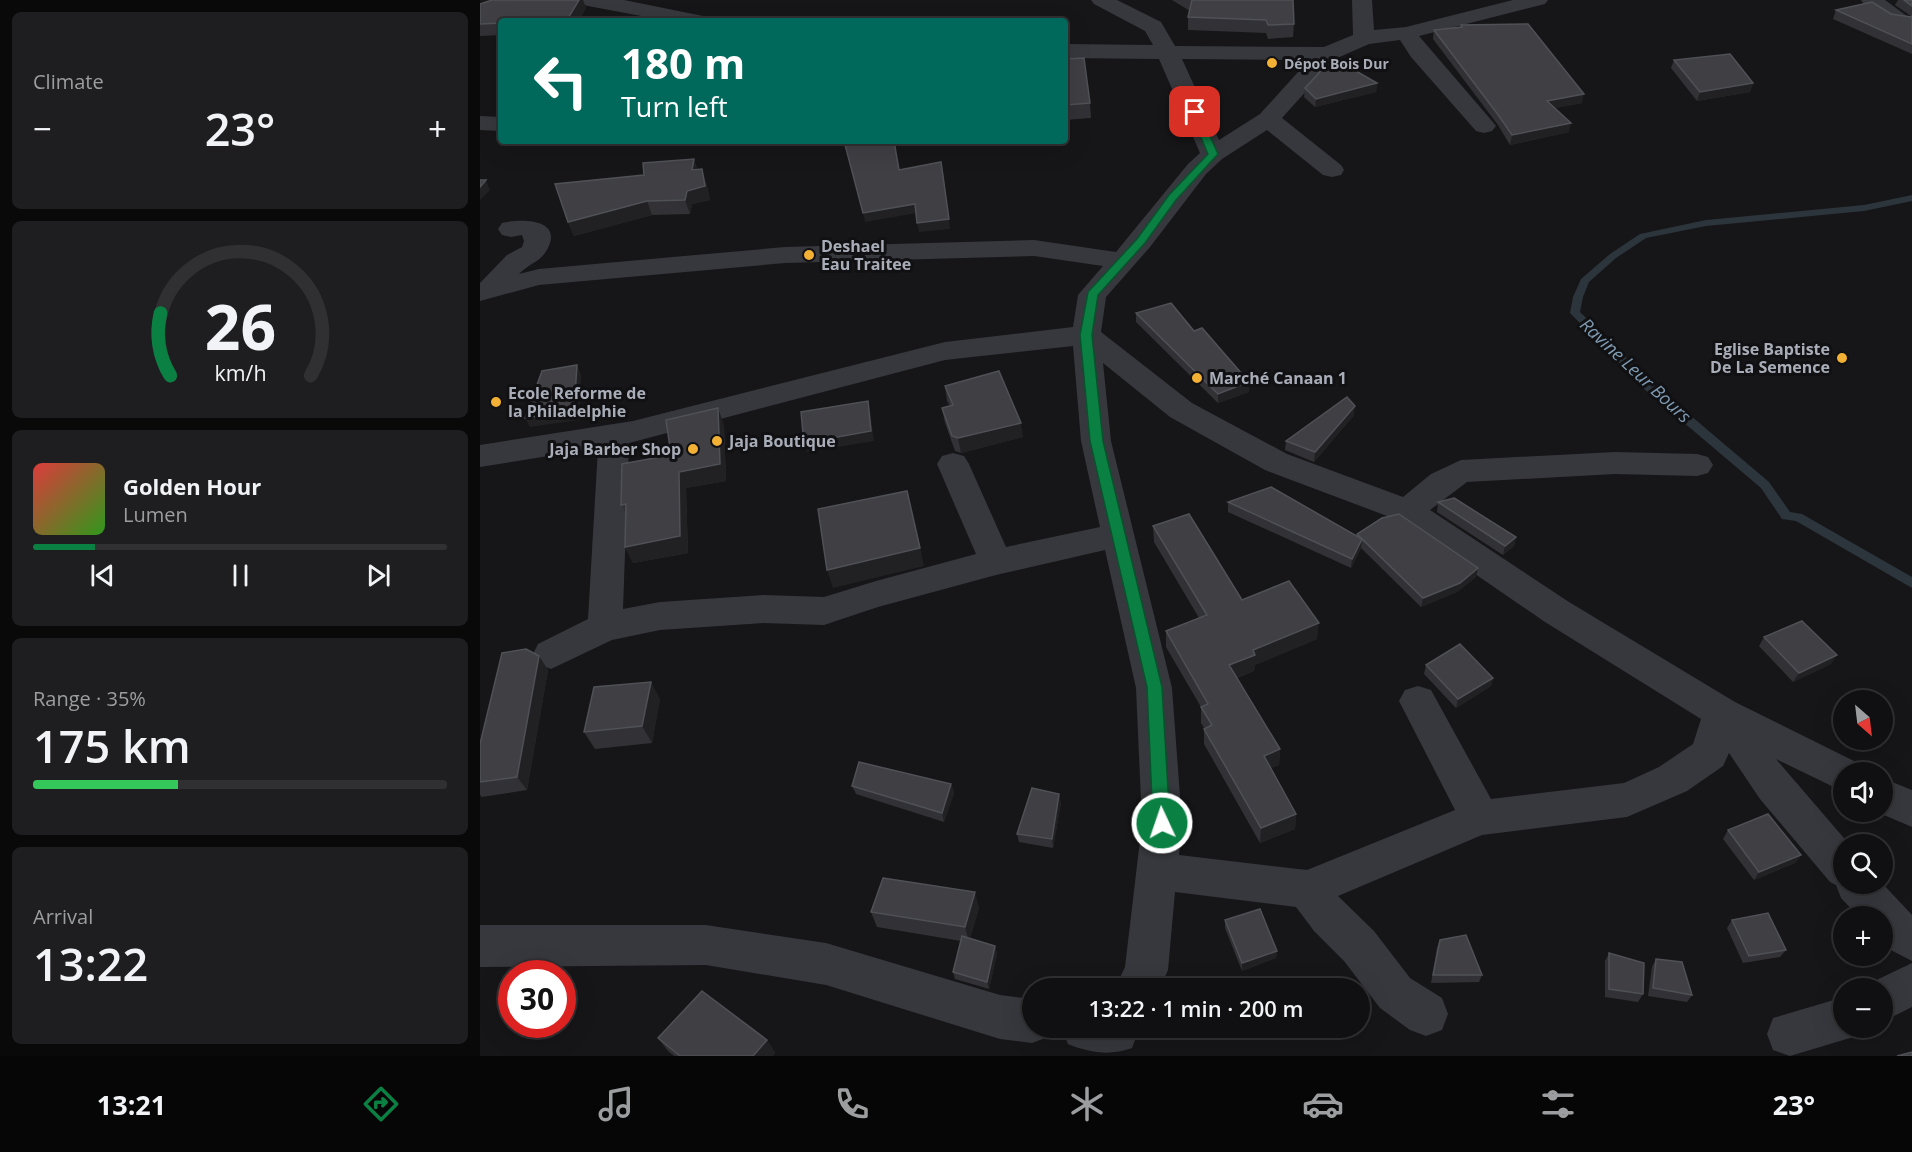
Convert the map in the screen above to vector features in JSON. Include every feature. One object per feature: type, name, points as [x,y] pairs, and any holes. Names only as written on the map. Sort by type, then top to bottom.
[{"type":"street","points":[[588,0],[681,18]]},
{"type":"street","points":[[1101,0],[1153,27],[1167,51],[1213,154]]},
{"type":"street","points":[[1362,0],[1364,38]]},
{"type":"street","points":[[1142,978],[1146,970],[1162,823],[1154,687],[1096,441],[1086,335],[1092,295],[1141,241],[1185,183],[1213,154],[1268,119],[1327,54],[1364,38],[1406,33],[1538,0]]},
{"type":"street","points":[[1871,0],[1900,19]]},
{"type":"street","points":[[1406,33],[1425,59],[1485,126]]},
{"type":"street","points":[[1068,51],[1327,54]]},
{"type":"street","points":[[1268,119],[1332,170]]},
{"type":"street","points":[[480,123],[498,124]]},
{"type":"street","points":[[511,229],[524,227],[537,232],[537,242],[532,258],[539,277]]},
{"type":"street","points":[[485,291],[539,277],[785,255],[1034,248],[1122,261]]},
{"type":"street","points":[[485,291],[516,261],[533,251]]},
{"type":"street","points":[[480,456],[633,432],[945,351],[1086,335],[1181,410],[1276,462],[1407,511],[1557,612],[1722,713],[1833,769]]},
{"type":"street","points":[[605,627],[614,435]]},
{"type":"street","points":[[1407,511],[1442,482],[1461,471],[1615,463],[1698,465]]},
{"type":"street","points":[[953,464],[996,562]]},
{"type":"street","points":[[550,654],[605,627],[660,616],[752,610],[824,611],[876,594],[996,562],[1118,535]]},
{"type":"street","points":[[1418,701],[1480,818]]},
{"type":"street","points":[[1157,871],[1307,889],[1480,818],[1627,800],[1673,778],[1709,754],[1722,713]]},
{"type":"street","points":[[1722,713],[1774,787],[1833,856]]},
{"type":"street","points":[[1893,800],[1912,809]]},
{"type":"street","points":[[1307,889],[1329,917],[1359,946],[1395,993],[1426,1014]]},
{"type":"street","points":[[1865,894],[1900,933],[1912,941]]},
{"type":"street","points":[[480,946],[706,945],[826,964],[1000,1017],[1022,1020]]},
{"type":"street","points":[[1893,994],[1912,984]]},
{"type":"street","points":[[1789,1034],[1833,1022]]},
{"type":"building","points":[[492,0],[579,0],[568,18],[498,18],[498,23],[480,24],[480,4]]},
{"type":"building","points":[[1192,0],[1293,0],[1294,24],[1268,25],[1266,20],[1188,17]]},
{"type":"building","points":[[1904,0],[1912,0],[1912,6]]},
{"type":"building","points":[[1872,2],[1891,14],[1912,16],[1912,44],[1836,10]]},
{"type":"building","points":[[1528,24],[1584,94],[1547,101],[1571,123],[1512,135],[1434,30],[1462,27],[1461,25]]},
{"type":"building","points":[[1730,54],[1753,83],[1700,92],[1674,60]]},
{"type":"building","points":[[1084,58],[1090,103],[1068,105],[1068,59]]},
{"type":"building","points":[[1333,58],[1377,83],[1316,99],[1305,88]]},
{"type":"building","points":[[845,144],[895,144],[899,170],[941,162],[949,219],[917,223],[915,204],[863,213]]},
{"type":"building","points":[[694,159],[692,170],[702,169],[705,186],[687,191],[685,200],[647,201],[568,222],[555,184],[644,175],[643,163]]},
{"type":"building","points":[[1171,303],[1194,331],[1202,328],[1249,382],[1218,394],[1136,313]]},
{"type":"building","points":[[577,365],[574,411],[525,418],[542,371]]},
{"type":"building","points":[[999,371],[1021,423],[958,438],[952,436],[942,408],[953,405],[945,386]]},
{"type":"building","points":[[1347,397],[1355,406],[1315,452],[1286,441]]},
{"type":"building","points":[[868,401],[871,431],[804,443],[801,412]]},
{"type":"building","points":[[718,408],[720,464],[679,472],[680,536],[625,547],[626,504],[621,505],[622,464],[671,455],[666,420]]},
{"type":"building","points":[[1271,487],[1362,539],[1352,559],[1228,502]]},
{"type":"building","points":[[907,491],[920,548],[827,570],[818,509]]},
{"type":"building","points":[[1454,498],[1516,537],[1505,546],[1438,502]]},
{"type":"building","points":[[1189,514],[1242,600],[1289,581],[1319,623],[1253,650],[1255,655],[1229,665],[1280,749],[1264,756],[1296,814],[1261,828],[1204,729],[1212,725],[1201,707],[1208,704],[1166,631],[1207,615],[1153,526]]},
{"type":"building","points":[[1399,514],[1478,568],[1460,583],[1423,598],[1357,534],[1382,518]]},
{"type":"building","points":[[1802,621],[1837,655],[1799,673],[1764,637]]},
{"type":"building","points":[[1460,644],[1493,678],[1458,699],[1426,665]]},
{"type":"building","points":[[526,649],[539,656],[517,777],[480,782],[480,744],[502,653]]},
{"type":"building","points":[[651,682],[642,726],[584,732],[594,687]]},
{"type":"building","points":[[859,762],[951,784],[942,813],[852,786]]},
{"type":"building","points":[[1032,788],[1059,794],[1052,839],[1017,834]]},
{"type":"building","points":[[1768,814],[1801,855],[1759,872],[1728,830]]},
{"type":"building","points":[[883,878],[975,892],[965,927],[871,912]]},
{"type":"building","points":[[1260,909],[1277,951],[1242,963],[1225,920]]},
{"type":"building","points":[[1768,913],[1786,950],[1749,956],[1732,920]]},
{"type":"building","points":[[1466,935],[1482,975],[1433,975],[1440,940]]},
{"type":"building","points":[[962,936],[995,946],[987,982],[953,972]]},
{"type":"building","points":[[1609,953],[1644,963],[1643,994],[1609,989]]},
{"type":"building","points":[[1656,959],[1682,962],[1692,995],[1653,988]]},
{"type":"building","points":[[702,991],[767,1040],[753,1056],[680,1056],[658,1038]]},
{"type":"building","points":[[1912,1052],[1912,1056],[1897,1056]]},
{"type":"waterway","name":"Ravine Leur Bours","points":[[1912,198],[1864,208],[1706,223],[1643,236],[1613,256],[1585,281],[1578,297],[1575,313],[1647,385],[1765,485],[1786,516],[1798,517],[1912,583]]},
{"type":"place","name":"Dépot Bois Dur","points":[[1272,63]]},
{"type":"place","name":"Deshael Eau Traitee","points":[[809,255]]},
{"type":"place","name":"Eglise Baptiste De La Semence","points":[[1842,358]]},
{"type":"place","name":"Marché Canaan 1","points":[[1197,378]]},
{"type":"place","name":"Ecole Reforme de la Philadelphie","points":[[496,402]]},
{"type":"place","name":"Jaja Boutique","points":[[717,441]]},
{"type":"place","name":"Jaja Barber Shop","points":[[693,449]]},
{"type":"route","points":[[1162,823],[1154,687],[1096,441],[1086,335],[1092,295],[1141,241],[1197,169],[1213,154],[1195,112]]}]
